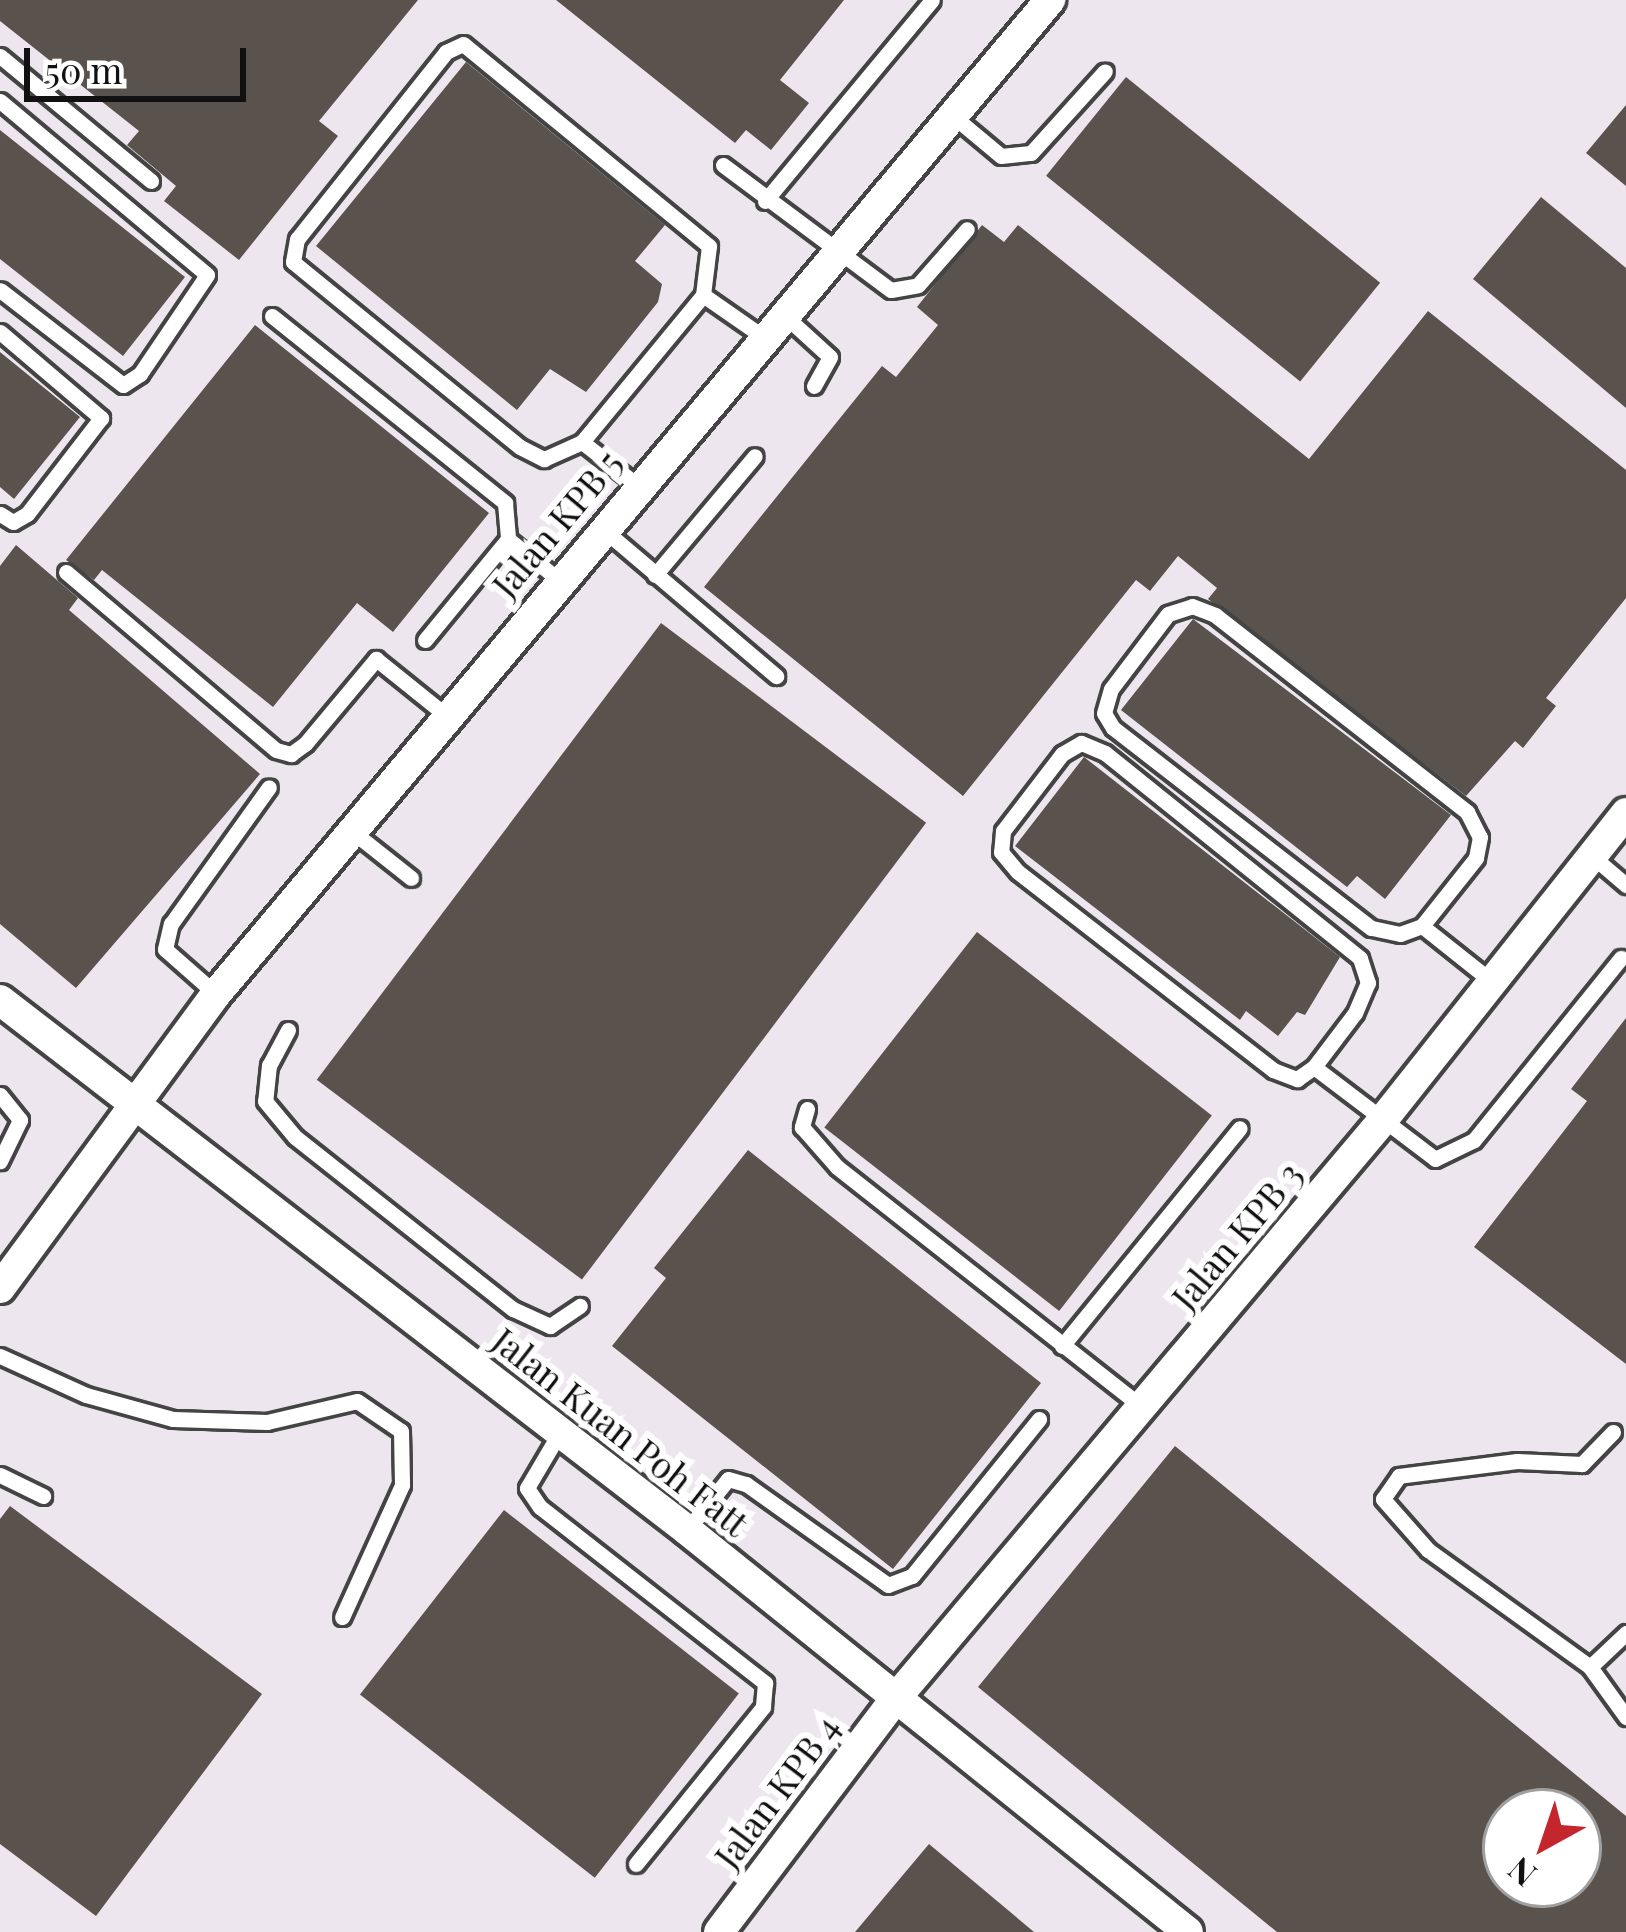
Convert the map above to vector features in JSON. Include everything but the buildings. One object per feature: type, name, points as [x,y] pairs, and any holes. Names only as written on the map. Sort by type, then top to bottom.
[{"type":"street","name":"Jalan KPB 5","points":[[0,1288],[131,1102],[216,994],[637,485],[953,116],[1036,5]]},
{"type":"street","name":"Jalan KPB 3","points":[[896,1698],[1382,1121],[1626,813]]},
{"type":"street","name":"Jalan Kuan Poh Fatt","points":[[0,1000],[687,1530],[1188,1932]]},
{"type":"street","name":"Jalan KPB 4","points":[[719,1932],[896,1698]]},
{"type":"lane","points":[[765,201],[932,0]]},
{"type":"lane","points":[[463,44],[687,221],[710,245],[703,296],[582,442],[544,459],[520,447],[293,262],[297,239],[446,52],[463,44]]},
{"type":"lane","points":[[0,56],[151,181]]},
{"type":"lane","points":[[953,116],[1001,156],[1031,153],[1105,71]]},
{"type":"lane","points":[[0,101],[207,275],[201,295],[140,374],[123,385],[0,290]]},
{"type":"lane","points":[[723,165],[765,201],[892,290],[918,285],[967,229]]},
{"type":"lane","points":[[703,296],[772,325],[830,357],[814,386]]},
{"type":"lane","points":[[272,316],[505,502],[508,539],[425,640]]},
{"type":"lane","points":[[0,332],[101,418],[27,514],[14,522],[0,514]]},
{"type":"lane","points":[[582,442],[637,485]]},
{"type":"lane","points":[[655,575],[755,456]]},
{"type":"lane","points":[[601,528],[776,676]]},
{"type":"lane","points":[[508,539],[559,580]]},
{"type":"lane","points":[[66,572],[276,750],[291,754],[305,744],[376,659],[448,716]]},
{"type":"lane","points":[[1192,605],[1215,615],[1467,812],[1480,837],[1477,858],[1422,926],[1400,934],[1371,928],[1113,728],[1104,713],[1111,689],[1168,614],[1192,605]]},
{"type":"lane","points":[[1081,743],[1106,753],[1360,958],[1368,983],[1362,998],[1314,1066],[1298,1078],[1273,1070],[1001,852],[1004,831],[1062,754],[1081,743]]},
{"type":"lane","points":[[216,994],[166,949],[171,924],[269,787]]},
{"type":"lane","points":[[353,832],[411,878]]},
{"type":"lane","points":[[1592,856],[1626,885]]},
{"type":"lane","points":[[1422,926],[1490,980]]},
{"type":"lane","points":[[1314,1066],[1435,1160],[1456,1156],[1621,958]]},
{"type":"lane","points":[[289,1030],[268,1065],[265,1101],[295,1137],[513,1309],[550,1326],[580,1306]]},
{"type":"lane","points":[[0,1095],[20,1120],[0,1161]]},
{"type":"lane","points":[[806,1109],[802,1127],[813,1146],[1143,1408]]},
{"type":"lane","points":[[1062,1346],[1240,1127]]},
{"type":"lane","points":[[0,1356],[86,1395],[173,1419],[267,1422],[357,1401],[401,1431],[402,1485],[342,1617]]},
{"type":"lane","points":[[687,1530],[728,1479],[746,1484],[888,1585],[912,1576],[1039,1419]]},
{"type":"lane","points":[[560,1432],[526,1488],[541,1507],[765,1683],[763,1707],[636,1864]]},
{"type":"lane","points":[[1613,1432],[1582,1464],[1517,1461],[1399,1476],[1383,1498],[1428,1550],[1590,1667],[1626,1717]]},
{"type":"lane","points":[[0,1475],[43,1496]]},
{"type":"lane","points":[[1590,1667],[1626,1633]]},
{"type":"shaded area","points":[[0,0],[1626,0],[1626,1932],[0,1932]]}]
